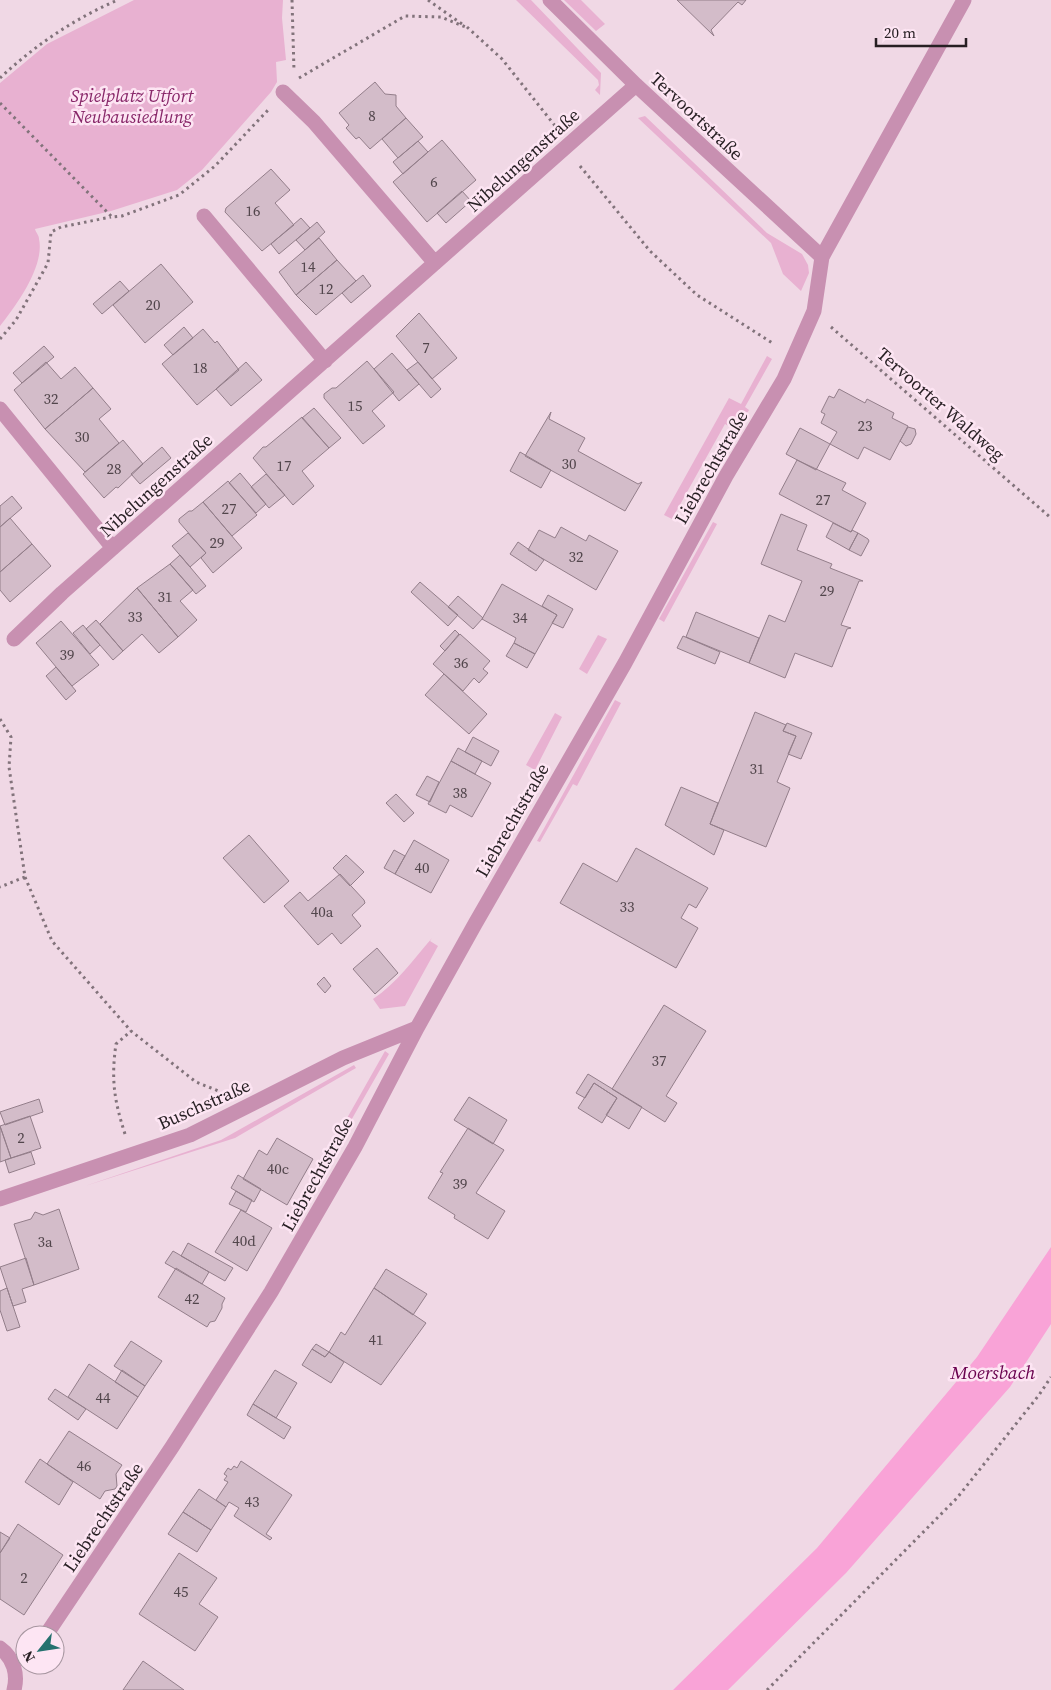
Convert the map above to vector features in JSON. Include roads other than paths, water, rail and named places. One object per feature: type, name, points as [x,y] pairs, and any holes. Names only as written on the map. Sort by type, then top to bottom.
[{"type":"street","name":"Tervoortstraße","points":[[550,0],[636,86],[822,257]]},
{"type":"street","name":"Liebrechtstraße","points":[[53,1625],[172,1447],[271,1292],[355,1147],[417,1028],[550,789],[625,663],[726,476],[784,379],[814,311],[822,257],[964,0]]},
{"type":"street","name":"Nibelungenstraße","points":[[14,639],[113,548],[636,86]]},
{"type":"street","points":[[288,87],[314,122],[435,263]]},
{"type":"street","points":[[204,216],[325,361]]},
{"type":"street","points":[[0,409],[113,548]]},
{"type":"street","name":"Buschstraße","points":[[0,1199],[190,1135],[343,1058],[417,1028]]},
{"type":"street","points":[[0,1648],[15,1670]]},
{"type":"water","name":"Moersbach","points":[[1051,1247],[1051,1324],[1010,1387],[846,1573],[728,1690],[673,1690],[817,1548],[977,1357]]},
{"type":"park label","name":"Spielplatz Utfort Neubausiedlung","points":[[132,105]]}]
